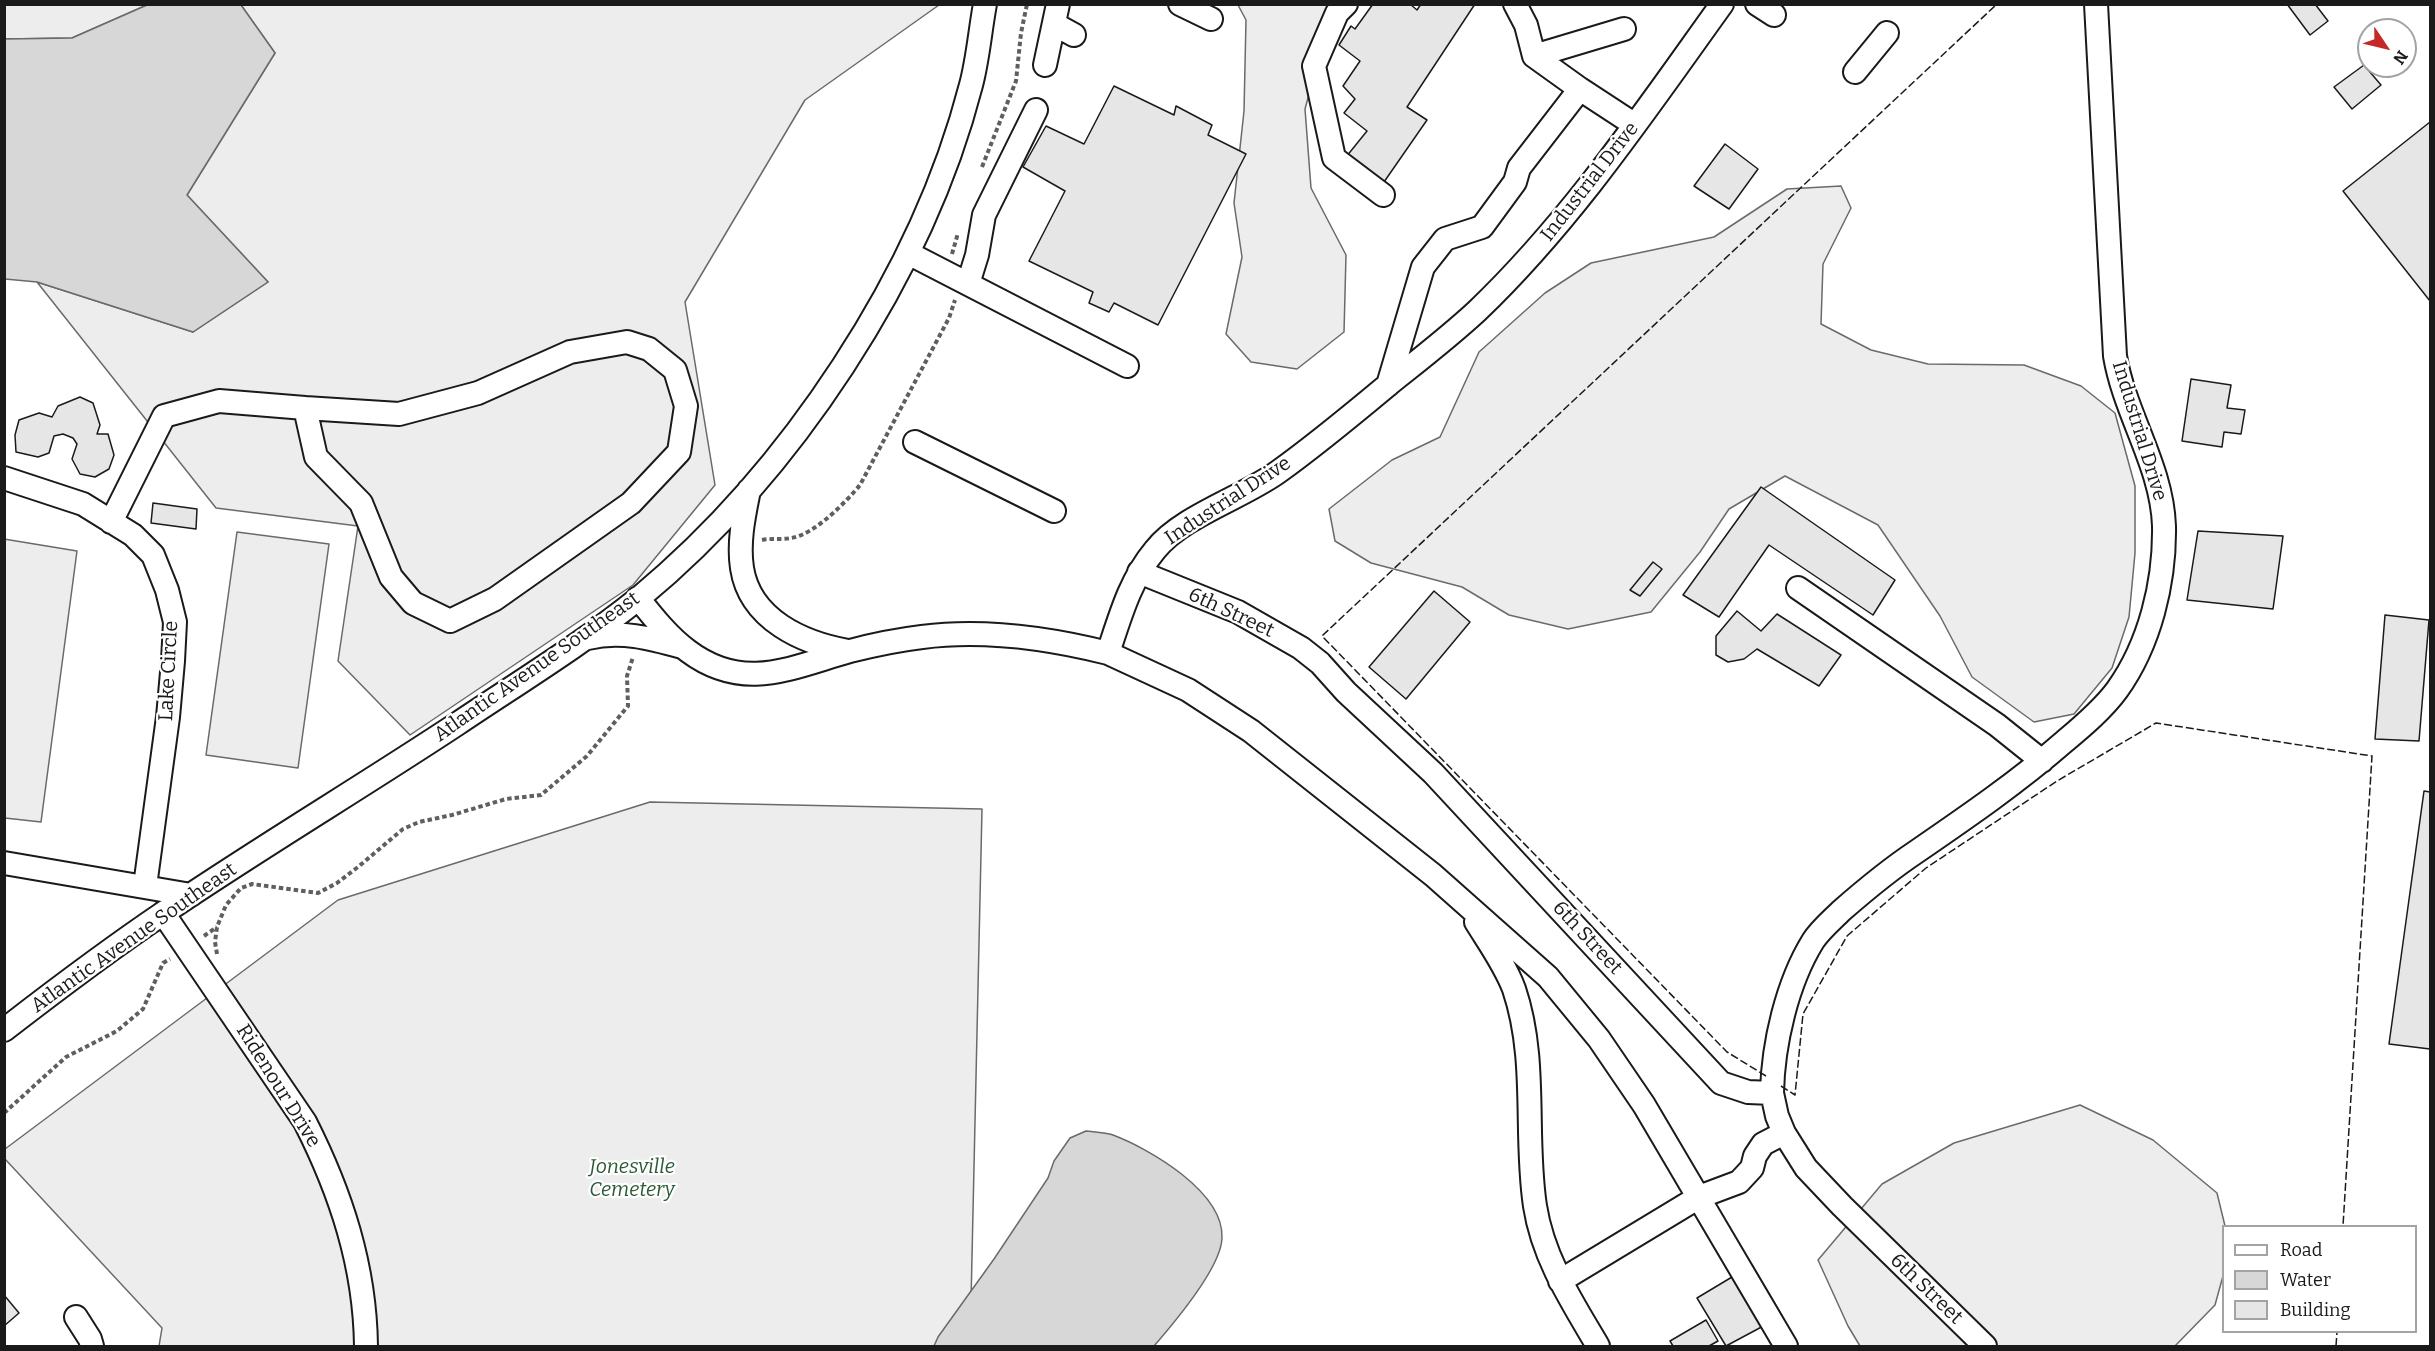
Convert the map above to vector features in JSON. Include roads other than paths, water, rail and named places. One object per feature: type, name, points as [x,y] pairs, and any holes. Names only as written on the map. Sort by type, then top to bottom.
[{"type":"street","name":"Atlantic Avenue Southeast","points":[[4,1030],[113,948],[191,894],[348,795],[583,639],[638,598],[684,557],[749,490],[819,400],[863,333],[908,254],[943,172],[972,83],[985,4]]},
{"type":"street","points":[[1180,4],[1211,19]]},
{"type":"street","points":[[1346,4],[1337,13],[1314,66],[1334,158],[1383,195]]},
{"type":"street","points":[[1515,4],[1526,25],[1534,56],[1635,125]]},
{"type":"street","name":"Industrial Drive","points":[[1108,653],[1138,572],[1156,548],[1178,529],[1277,473],[1475,313],[1532,256],[1588,188],[1722,4]]},
{"type":"street","name":"Industrial Drive","points":[[1772,1093],[1773,1063],[1781,1023],[1793,986],[1813,940],[1880,876],[1979,809],[2042,761],[2082,726],[2116,690],[2139,652],[2159,586],[2164,526],[2159,490],[2123,390],[2115,356],[2096,4]]},
{"type":"street","points":[[1056,14],[1074,35]]},
{"type":"street","points":[[1045,65],[1056,14]]},
{"type":"street","points":[[1534,56],[1624,29]]},
{"type":"street","points":[[1855,72],[1887,33]]},
{"type":"street","points":[[1388,385],[1423,267],[1445,240],[1482,227],[1515,182],[1519,168],[1580,89]]},
{"type":"street","points":[[962,280],[977,255],[984,215],[1036,110]]},
{"type":"street","points":[[908,254],[1127,366]]},
{"type":"street","points":[[111,522],[164,416],[219,401],[399,414],[478,393],[570,352],[627,342],[649,349],[675,370],[686,406],[679,452],[631,503],[495,599],[450,621],[413,603],[391,577],[361,503],[316,457],[304,408]]},
{"type":"street","points":[[915,442],[1054,511]]},
{"type":"street","name":"Lake Circle","points":[[4,478],[83,504],[133,536],[153,555],[167,590],[175,622],[168,717],[145,886]]},
{"type":"street","points":[[749,490],[741,545],[745,581],[764,611],[790,633],[828,648],[848,651]]},
{"type":"street","name":"6th Street","points":[[1138,572],[1238,612],[1301,648],[1320,663],[1346,692],[1433,773],[1721,1083],[1748,1092],[1772,1093],[1777,1116],[1784,1133],[1806,1168],[1986,1347]]},
{"type":"street","points":[[1798,588],[1998,725],[2042,761]]},
{"type":"street","points":[[638,598],[675,641],[706,662],[723,669],[767,674],[795,669],[848,651],[923,636],[986,634],[1055,642],[1108,653],[1188,690],[1229,716],[1272,747],[1464,903],[1548,977],[1572,1004],[1644,1105],[1786,1347]]},
{"type":"street","points":[[583,639],[617,634],[637,636],[684,647]]},
{"type":"street","points":[[4,863],[191,894]]},
{"type":"street","points":[[1464,903],[1501,962],[1513,987],[1528,1049],[1535,1208],[1546,1252],[1598,1347]]},
{"type":"street","name":"Ridenour Drive","points":[[163,913],[305,1122],[323,1159],[340,1198],[353,1241],[361,1281],[366,1347]]},
{"type":"street","points":[[1560,1281],[1699,1197],[1740,1182],[1752,1168],[1755,1156],[1763,1144],[1784,1133]]},
{"type":"street","points":[[76,1317],[93,1347]]},
{"type":"water","points":[[147,5],[241,5],[275,53],[187,195],[268,282],[193,332],[37,282],[5,279],[5,39],[72,38]]},
{"type":"water","points":[[1086,1131],[1113,1135],[1146,1151],[1182,1174],[1211,1204],[1219,1221],[1222,1238],[1220,1250],[1195,1294],[1154,1346],[934,1346],[1048,1178],[1054,1161],[1070,1138]]},
{"type":"park label","name":"Jonesville Cemetery","points":[[632,1178]]}]
